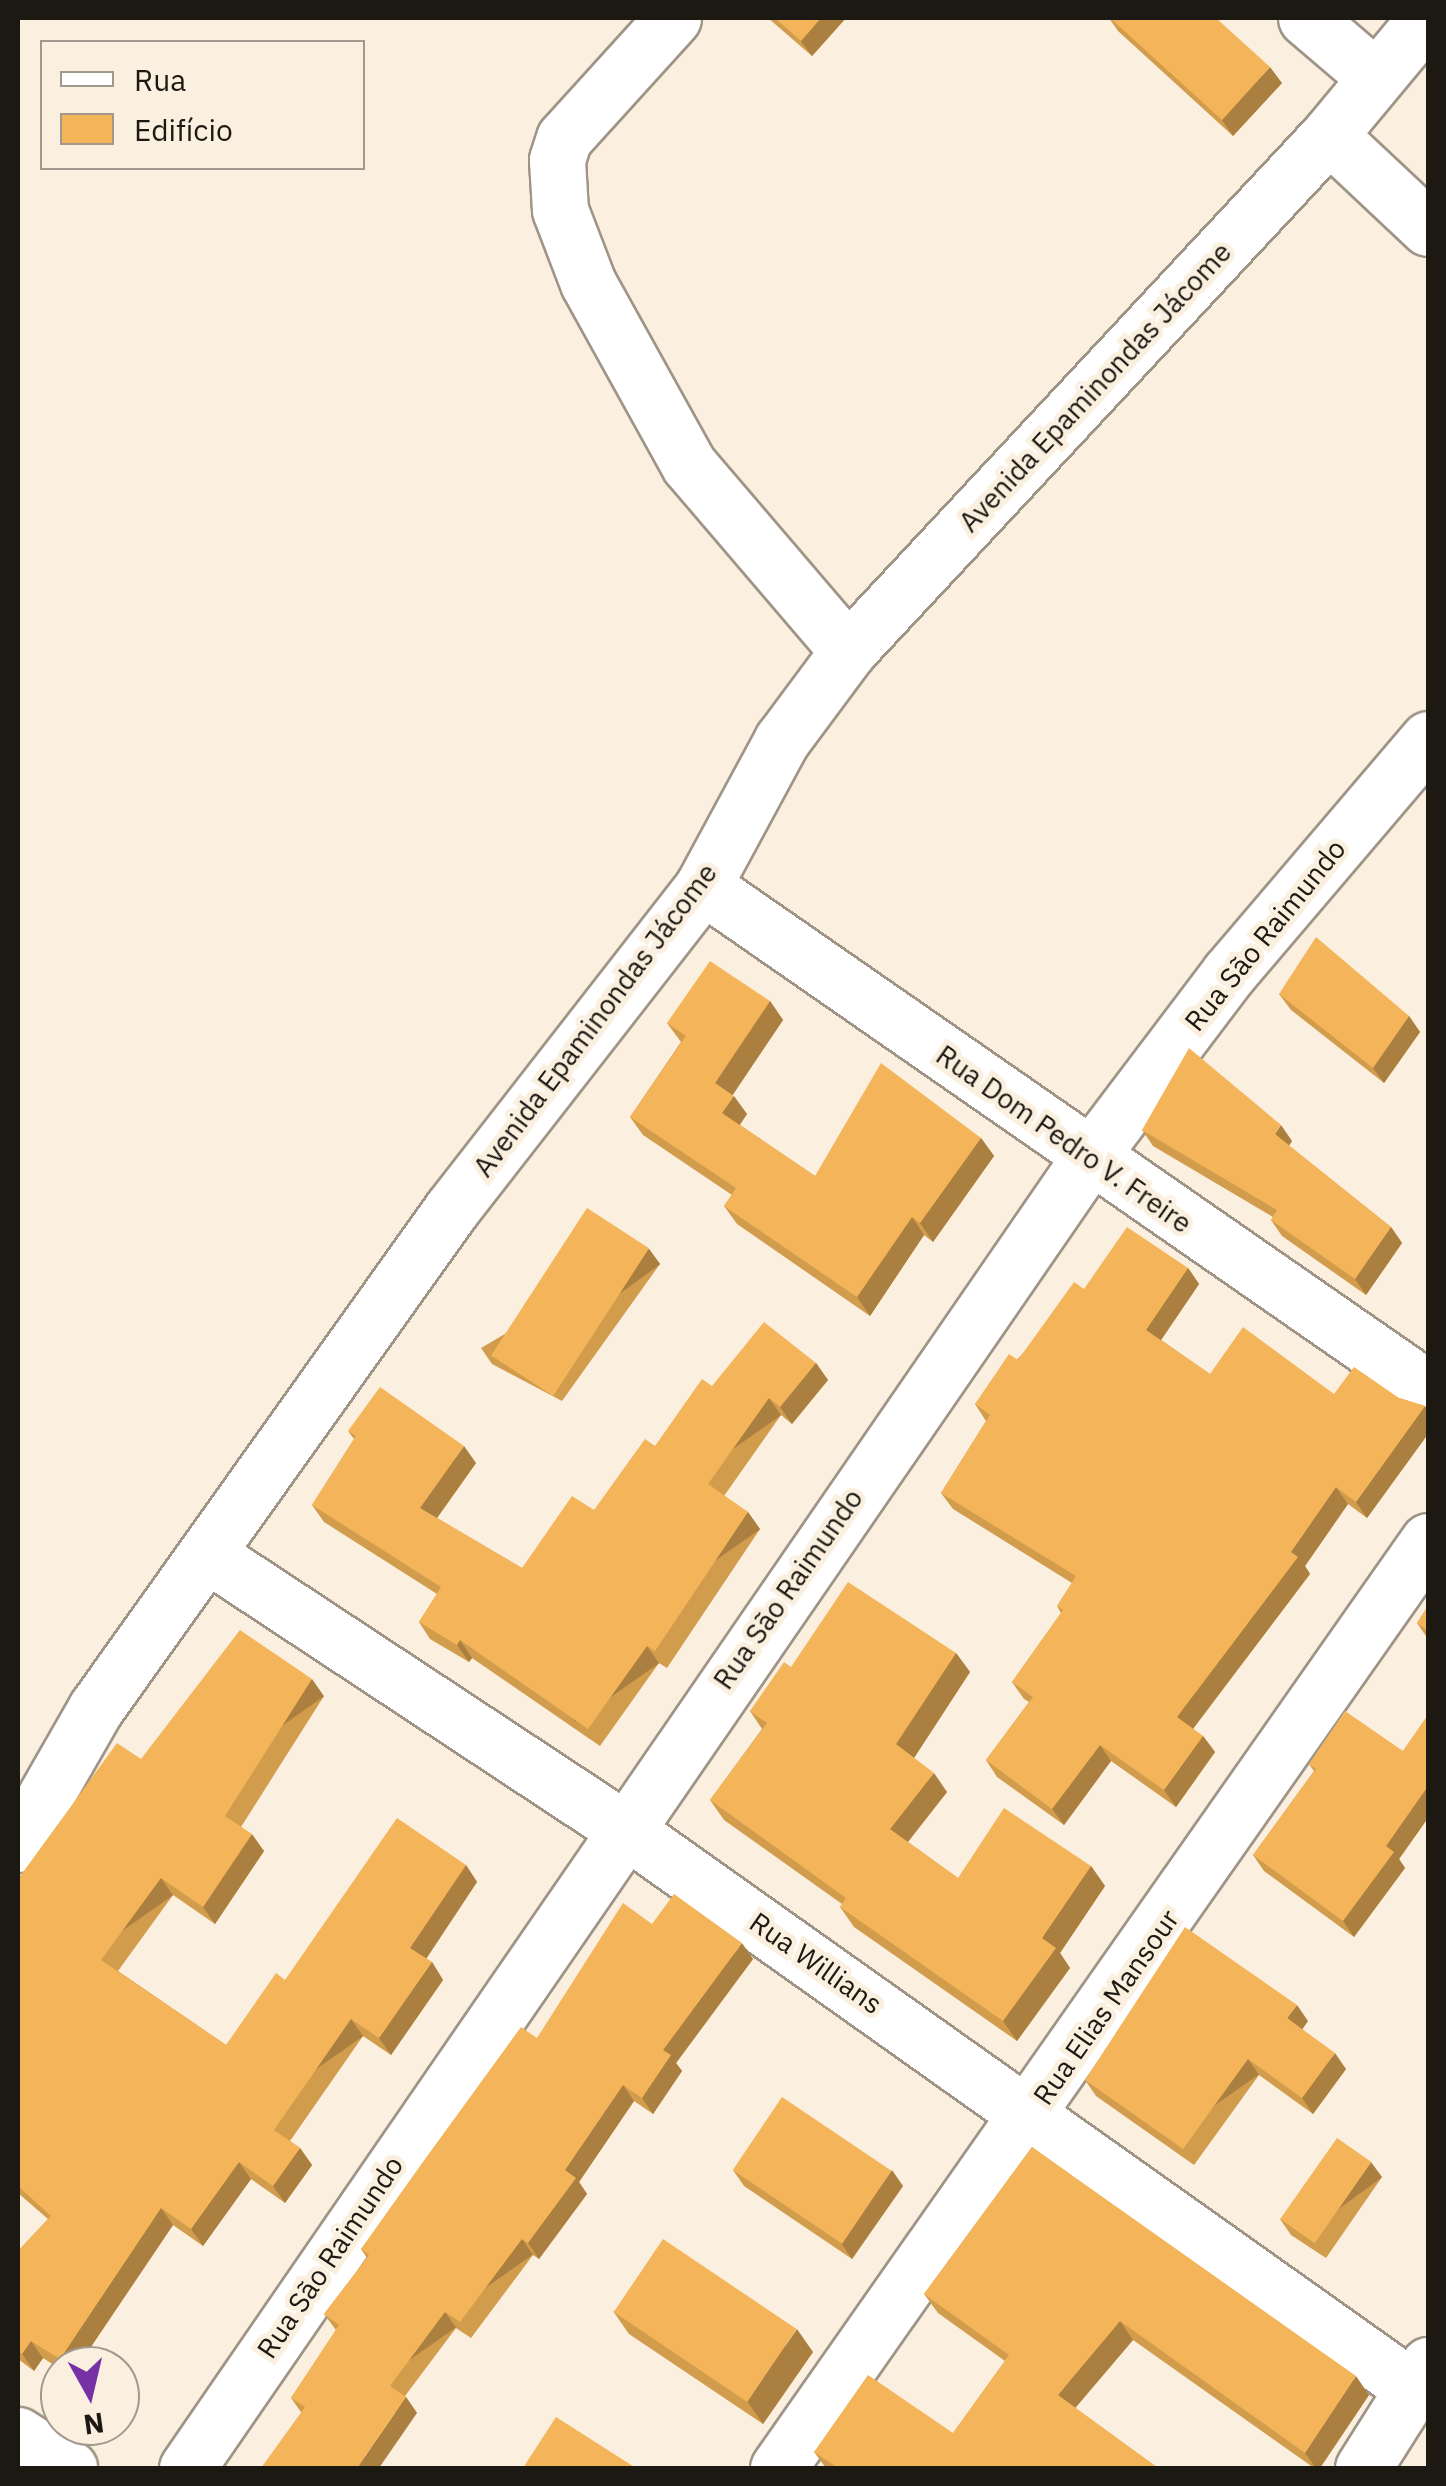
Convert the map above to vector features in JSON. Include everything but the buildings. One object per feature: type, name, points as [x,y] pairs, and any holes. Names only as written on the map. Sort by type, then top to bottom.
[{"type":"street","points":[[673,18],[564,138],[558,160],[560,210],[588,283],[689,466],[848,652]]},
{"type":"street","points":[[1306,18],[1375,77]]},
{"type":"street","name":"Avenida Epaminondas Jácome","points":[[18,1844],[96,1708],[450,1210],[703,886],[782,740],[848,652],[1329,135],[1426,18]]},
{"type":"street","points":[[1329,135],[1428,228]]},
{"type":"street","name":"Rua São Raimundo","points":[[187,2468],[623,1828],[1088,1158],[1229,974],[1428,739]]},
{"type":"street","name":"Rua Dom Pedro V. Freire","points":[[703,886],[1088,1158],[1428,1389]]},
{"type":"street","name":"Rua Elias Mansour","points":[[778,2468],[1031,2115],[1428,1541]]},
{"type":"street","name":"Rua Willians","points":[[207,1554],[623,1828],[1031,2115],[1421,2377]]},
{"type":"street","points":[[1363,2468],[1421,2377]]},
{"type":"street","points":[[18,2434],[68,2468]]}]
